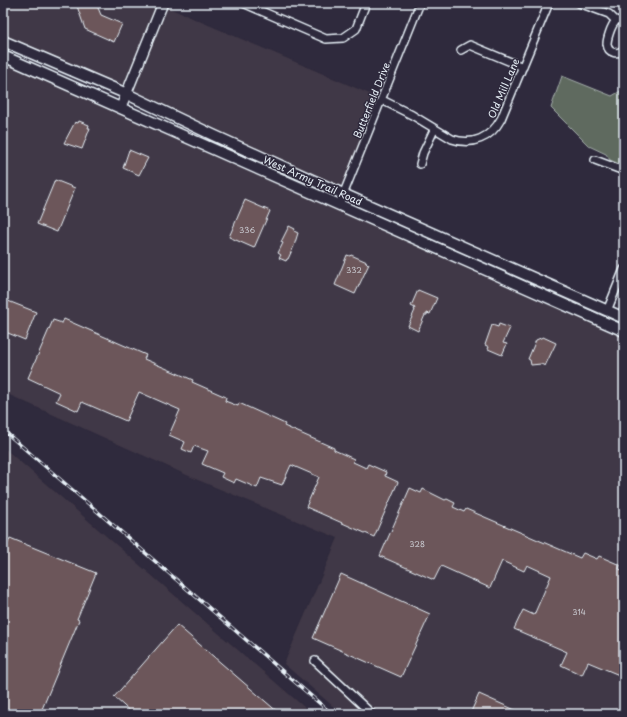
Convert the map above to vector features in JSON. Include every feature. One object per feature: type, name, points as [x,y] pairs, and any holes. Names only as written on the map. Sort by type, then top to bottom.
[{"type":"main road","name":"West Army Trail Road","points":[[3,41],[127,94],[213,135],[622,317]]},
{"type":"main road","name":"West Army Trail Road","points":[[3,56],[624,331]]},
{"type":"main road","points":[[477,266],[482,255]]},
{"type":"main road","points":[[602,322],[622,317]]},
{"type":"street","points":[[121,107],[163,3]]},
{"type":"street","points":[[243,3],[326,39],[343,38],[356,29],[366,3]]},
{"type":"street","name":"Butterfield Drive","points":[[339,205],[420,3]]},
{"type":"street","name":"Old Mill Lane","points":[[382,100],[412,115],[434,130],[458,141],[473,141],[489,134],[496,128],[502,119],[549,3]]},
{"type":"street","points":[[580,3],[609,14],[616,21]]},
{"type":"street","points":[[616,21],[624,20]]},
{"type":"street","points":[[616,21],[614,23],[607,46],[611,51],[616,53],[624,49]]},
{"type":"street","points":[[461,50],[470,45],[523,67]]},
{"type":"street","points":[[420,164],[423,152],[434,130]]},
{"type":"street","points":[[595,160],[624,171]]},
{"type":"street","points":[[607,311],[624,269]]},
{"type":"street","points":[[315,661],[372,714]]},
{"type":"shaded area","points":[[3,3],[160,3],[124,91],[3,38]]},
{"type":"shaded area","points":[[164,6],[379,98],[342,190],[129,94]]},
{"type":"shaded area","points":[[3,61],[624,338],[624,714],[342,714],[284,664],[338,538],[198,480],[3,392]]},
{"type":"shaded area","points":[[3,447],[312,714],[3,714]]},
{"type":"green space","points":[[562,76],[612,96],[624,89],[624,166],[610,160],[606,154],[589,146],[551,108]]},
{"type":"building","points":[[80,3],[96,3],[101,15],[122,24],[114,42],[85,29],[77,6]]},
{"type":"building","points":[[79,121],[89,125],[88,128],[90,128],[82,149],[64,143],[75,122],[78,123]]},
{"type":"building","points":[[129,150],[148,158],[139,175],[123,168]]},
{"type":"building","points":[[55,180],[75,188],[57,232],[37,224]]},
{"type":"building","points":[[245,200],[270,211],[254,248],[229,237]]},
{"type":"building","points":[[289,226],[295,229],[294,231],[298,233],[294,246],[286,261],[279,258],[281,255],[278,253],[283,243],[281,242]]},
{"type":"building","points":[[347,255],[351,255],[369,264],[355,294],[335,285]]},
{"type":"building","points":[[418,290],[437,298],[430,314],[427,313],[427,315],[425,315],[418,331],[408,326],[415,310],[415,308],[411,306]]},
{"type":"building","points":[[3,299],[36,312],[25,340],[3,331]]},
{"type":"building","points":[[64,319],[146,355],[144,359],[193,380],[192,382],[226,397],[225,401],[238,406],[239,403],[285,424],[284,426],[334,448],[334,450],[354,459],[353,462],[366,468],[368,464],[386,472],[385,476],[398,482],[374,537],[306,507],[319,477],[291,465],[282,485],[261,478],[257,488],[236,479],[234,483],[221,477],[223,473],[202,464],[208,451],[194,446],[191,453],[182,449],[185,442],[169,435],[180,410],[139,392],[126,421],[82,402],[78,411],[56,401],[60,393],[28,378],[53,320],[62,323]]},
{"type":"building","points":[[499,324],[510,328],[503,343],[507,344],[502,355],[488,349],[489,347],[485,345],[492,325],[498,327]]},
{"type":"building","points":[[543,337],[556,343],[545,366],[541,364],[531,365],[530,360],[528,359],[536,340]]},
{"type":"building","points":[[410,488],[421,493],[423,489],[445,500],[447,499],[455,503],[453,507],[464,512],[466,509],[580,558],[583,553],[597,559],[599,556],[620,565],[619,569],[624,571],[624,677],[588,662],[582,675],[561,665],[567,652],[514,629],[523,610],[534,615],[551,576],[527,565],[524,571],[502,561],[490,588],[441,566],[434,580],[380,556]]},
{"type":"building","points":[[10,538],[96,573],[77,619],[79,620],[40,714],[3,714],[3,555]]},
{"type":"building","points":[[341,574],[430,614],[401,677],[313,638]]},
{"type":"building","points":[[177,625],[280,714],[133,714],[114,697]]},
{"type":"building","points":[[479,694],[524,714],[470,714]]},
{"type":"railway","points":[[3,430],[332,714]]}]
